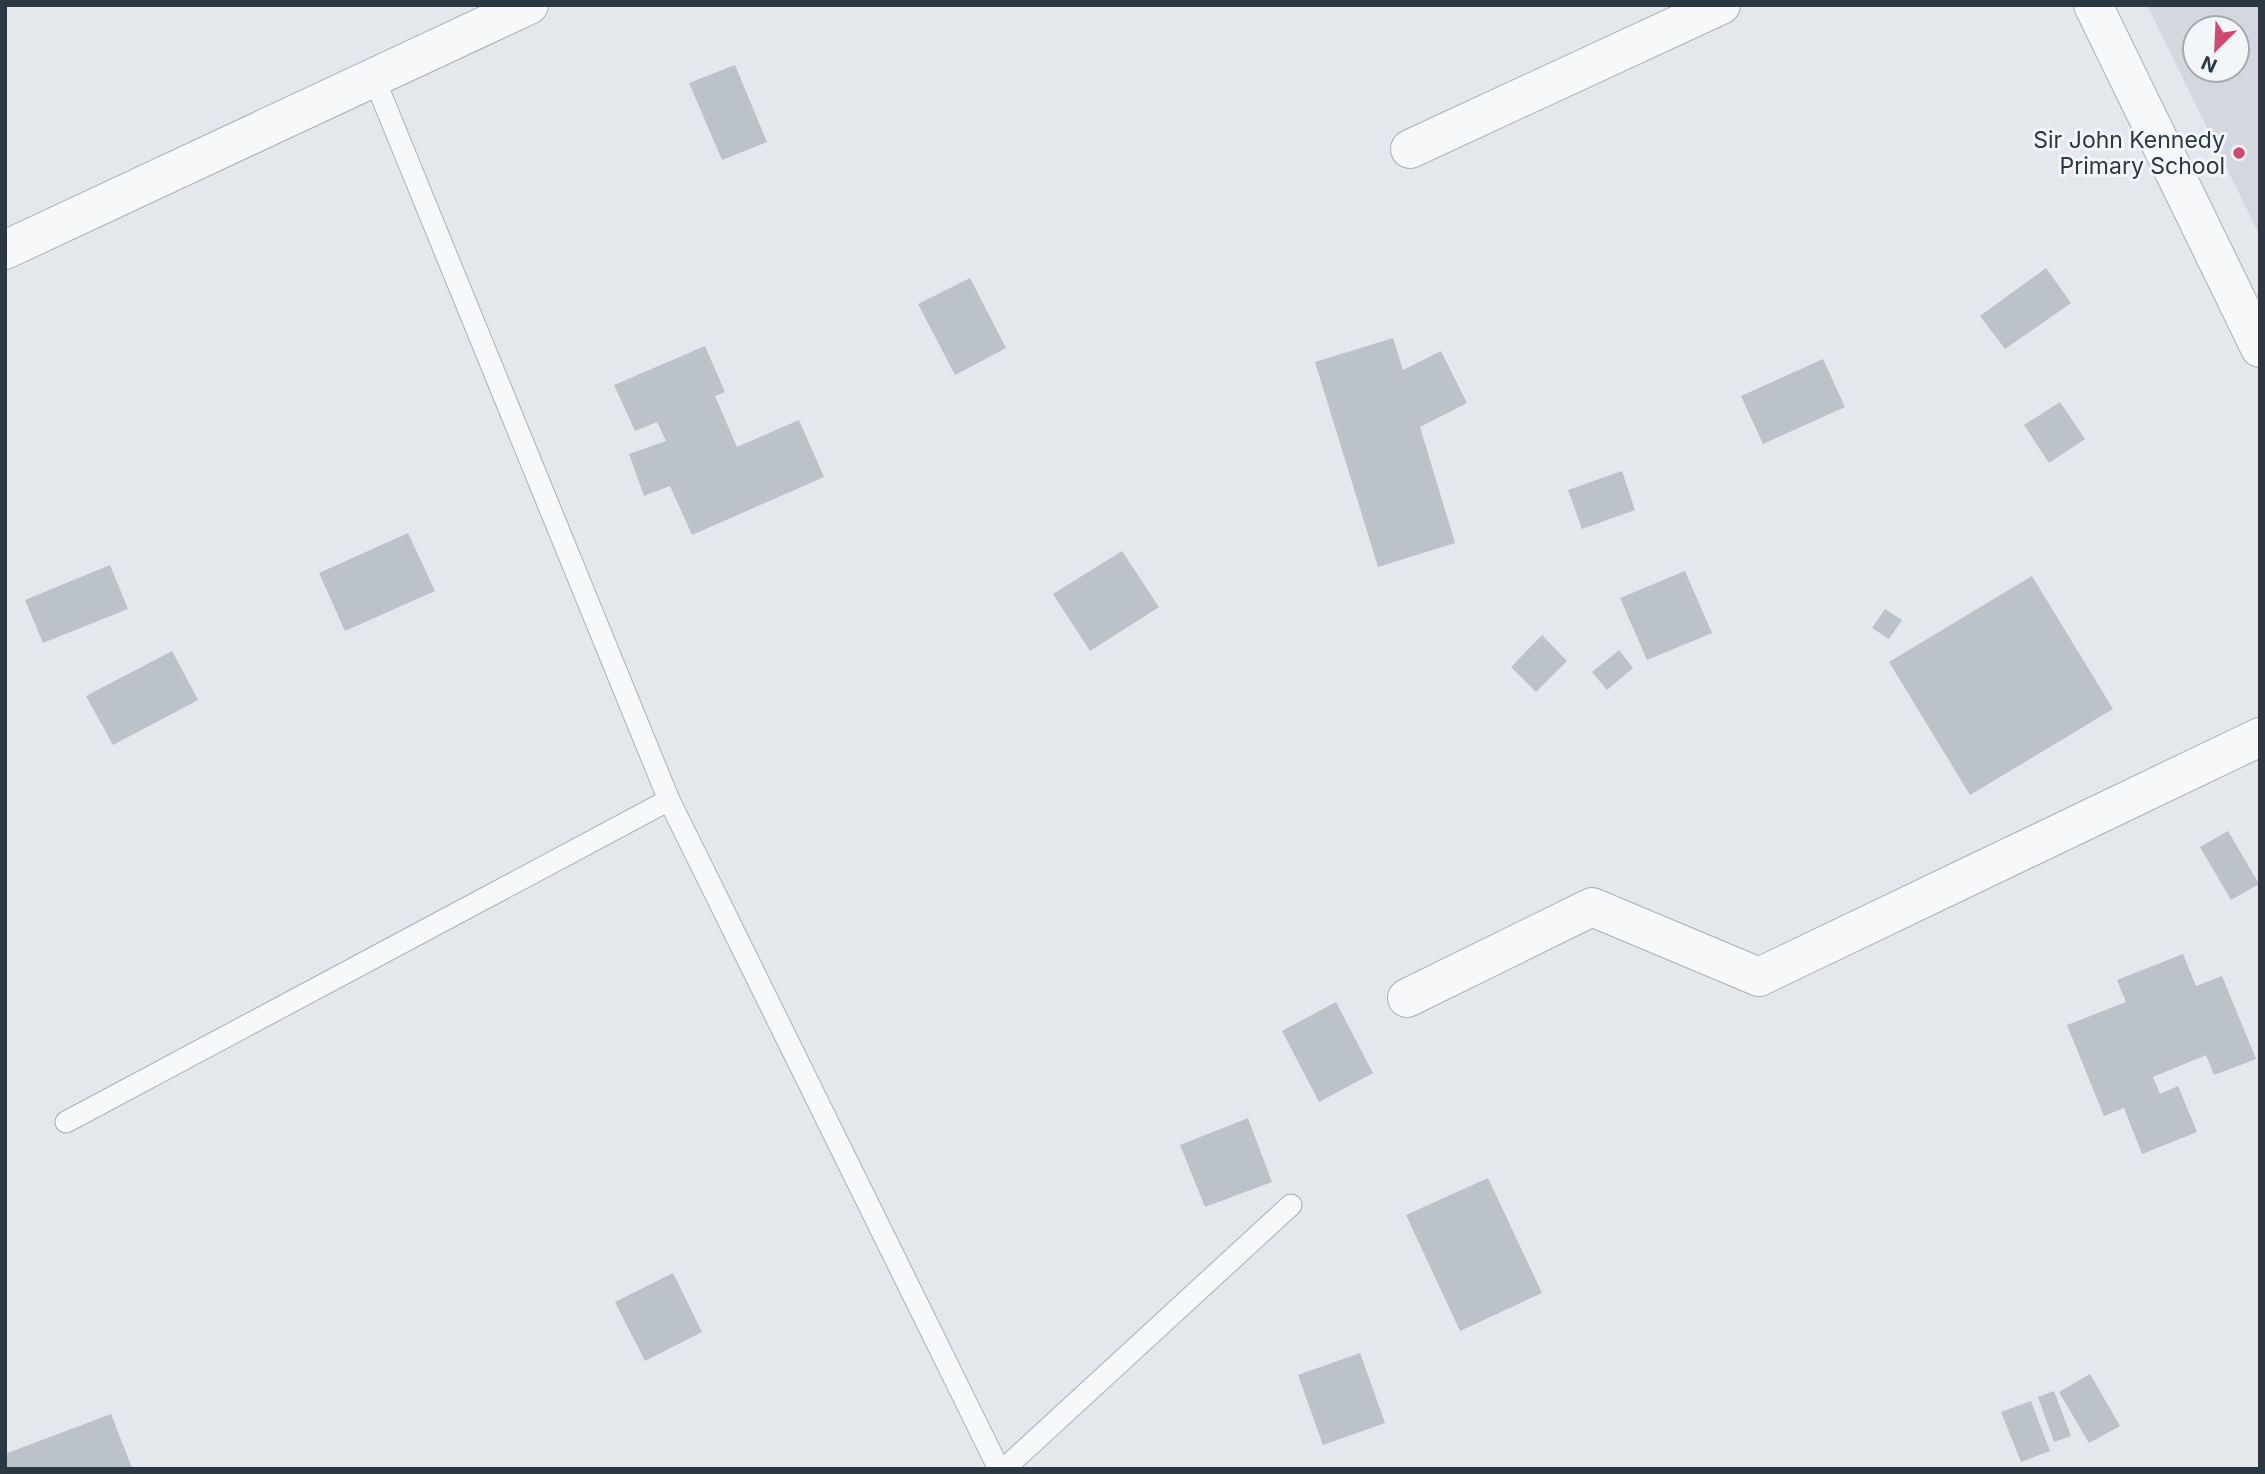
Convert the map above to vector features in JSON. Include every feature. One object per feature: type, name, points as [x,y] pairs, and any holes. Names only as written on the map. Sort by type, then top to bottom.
[{"type":"street","points":[[5,250],[530,5]]},
{"type":"street","points":[[1410,149],[1721,5]]},
{"type":"street","points":[[2092,5],[2260,348]]},
{"type":"street","points":[[1407,998],[1592,907],[1759,977],[2260,737]]},
{"type":"lane","points":[[374,78],[669,800],[999,1469]]},
{"type":"lane","points":[[66,1122],[669,800]]},
{"type":"lane","points":[[1004,1469],[1291,1205]]},
{"type":"shaded area","name":"Sir John Kennedy Primary School","points":[[2147,5],[2260,5],[2260,236],[2186,84],[2251,84],[2251,14],[2181,14],[2181,75]]},
{"type":"building","points":[[735,65],[767,142],[722,160],[689,83]]},
{"type":"building","points":[[2046,268],[2071,303],[2005,349],[1980,316]]},
{"type":"building","points":[[970,278],[1006,348],[955,375],[918,304]]},
{"type":"building","points":[[1393,338],[1403,370],[1441,351],[1467,403],[1420,427],[1455,543],[1378,567],[1315,362]]},
{"type":"building","points":[[705,346],[725,392],[715,396],[737,447],[799,420],[824,477],[692,535],[670,486],[644,496],[629,454],[666,441],[657,422],[635,431],[614,385]]},
{"type":"building","points":[[1823,359],[1845,407],[1763,444],[1741,396]]},
{"type":"building","points":[[2060,402],[2085,439],[2049,463],[2024,425]]},
{"type":"building","points":[[1622,471],[1635,510],[1582,529],[1568,490]]},
{"type":"building","points":[[408,533],[435,591],[345,631],[319,573]]},
{"type":"building","points":[[1122,551],[1159,607],[1090,651],[1053,594]]},
{"type":"building","points":[[110,565],[128,609],[43,643],[25,600]]},
{"type":"building","points":[[1685,571],[1712,633],[1647,660],[1620,598]]},
{"type":"building","points":[[2032,576],[2113,709],[1970,795],[1889,662]]},
{"type":"building","points":[[1885,609],[1902,620],[1889,639],[1872,628]]},
{"type":"building","points":[[1542,635],[1567,661],[1536,692],[1511,667]]},
{"type":"building","points":[[1619,650],[1633,668],[1607,690],[1592,672]]},
{"type":"building","points":[[172,651],[198,700],[113,745],[86,696]]},
{"type":"building","points":[[2228,831],[2259,884],[2231,900],[2200,847]]},
{"type":"building","points":[[2183,954],[2196,986],[2222,976],[2256,1059],[2214,1075],[2206,1055],[2153,1077],[2160,1094],[2178,1086],[2197,1132],[2142,1154],[2124,1108],[2104,1116],[2067,1025],[2126,1002],[2117,980]]},
{"type":"building","points":[[1336,1002],[1373,1073],[1319,1102],[1282,1031]]},
{"type":"building","points":[[1248,1118],[1272,1182],[1205,1207],[1180,1145]]},
{"type":"building","points":[[1488,1178],[1542,1293],[1460,1331],[1406,1215]]},
{"type":"building","points":[[673,1273],[702,1332],[645,1361],[615,1302]]},
{"type":"building","points":[[1360,1353],[1385,1423],[1323,1445],[1298,1375]]},
{"type":"building","points":[[2090,1374],[2120,1426],[2089,1443],[2059,1392]]},
{"type":"building","points":[[2054,1391],[2071,1436],[2054,1442],[2038,1397]]},
{"type":"building","points":[[2031,1401],[2050,1451],[2021,1462],[2001,1412]]},
{"type":"building","points":[[111,1414],[132,1468],[5,1469],[5,1454]]},
{"type":"place","name":"Sir John Kennedy Primary School","points":[[2239,153]]}]
